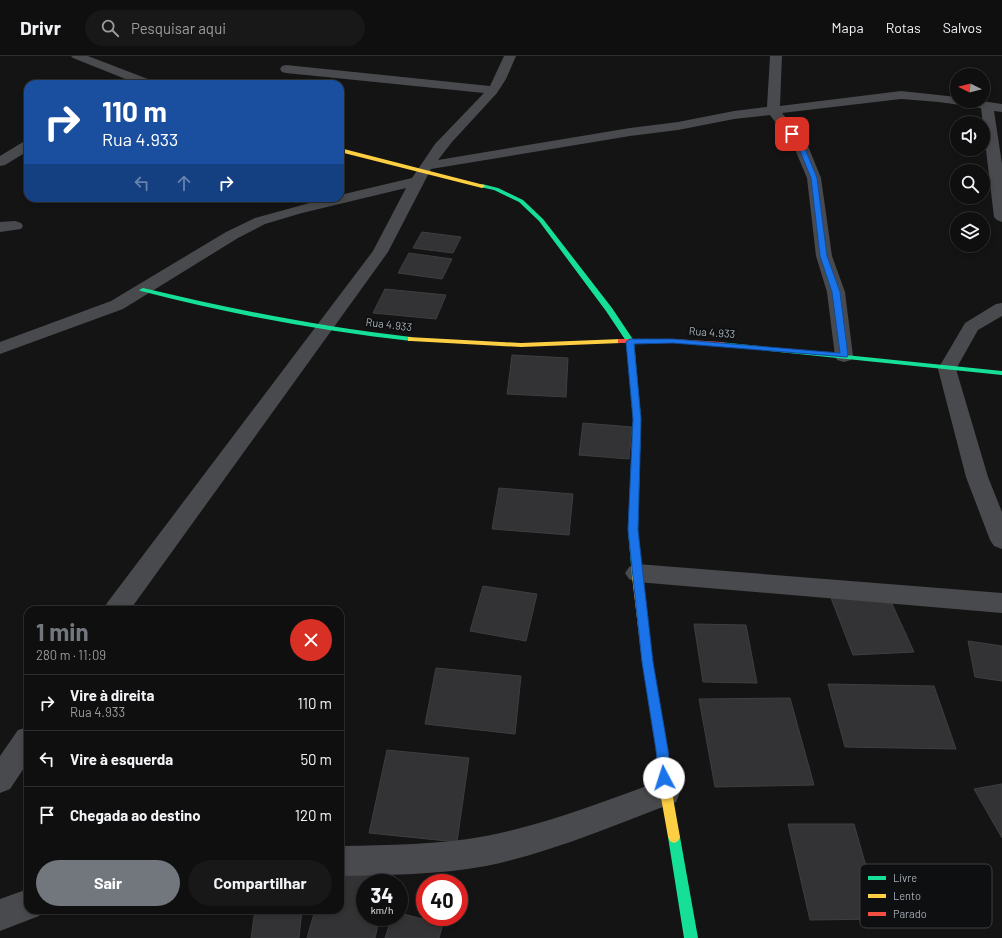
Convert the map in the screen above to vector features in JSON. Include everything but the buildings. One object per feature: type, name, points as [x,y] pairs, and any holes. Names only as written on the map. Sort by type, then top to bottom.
[{"type":"street","points":[[77,56],[139,80]]},
{"type":"street","points":[[119,606],[380,252],[433,155],[456,128],[493,90],[510,56]]},
{"type":"street","points":[[776,56],[773,110],[801,146],[814,178],[824,256],[836,292],[844,356]]},
{"type":"street","points":[[287,80],[286,70],[295,60]]},
{"type":"street","points":[[286,70],[493,90]]},
{"type":"street","points":[[344,196],[422,173],[622,133],[678,126],[734,115],[901,95],[950,100]]},
{"type":"street","points":[[990,106],[1002,108]]},
{"type":"street","points":[[987,108],[1002,217]]},
{"type":"street","points":[[0,162],[24,147]]},
{"type":"street","points":[[344,151],[422,173],[457,179],[496,189],[521,201],[541,220],[554,236],[609,310],[630,342],[637,419],[633,530],[637,572],[647,662],[662,750],[666,792],[691,938]]},
{"type":"street","points":[[0,348],[117,306],[232,235],[260,221],[324,202]]},
{"type":"street","name":"Rua 4.933","points":[[143,290],[206,306],[324,327],[403,339],[500,345],[673,341],[844,356],[947,369],[1002,373]]},
{"type":"street","points":[[1002,308],[971,327],[947,369],[977,477],[1002,540]]},
{"type":"street","points":[[637,572],[1002,603]]},
{"type":"street","points":[[0,780],[24,745]]},
{"type":"street","points":[[344,861],[421,860],[486,851],[545,836],[666,792]]},
{"type":"street","points":[[0,915],[24,906]]},
{"type":"traffic: fast","points":[[482,186],[496,189],[521,201],[541,220],[609,310],[630,341],[637,419],[633,530],[637,576]]},
{"type":"traffic: fast","points":[[143,290],[209,306],[276,319],[343,331],[411,339]]},
{"type":"traffic: fast","points":[[722,344],[1002,373]]},
{"type":"traffic: fast","points":[[674,837],[691,938]]},
{"type":"traffic: slow","points":[[344,151],[482,186]]},
{"type":"traffic: slow","points":[[411,339],[521,345],[621,341]]},
{"type":"traffic: slow","points":[[637,576],[647,661],[662,750],[666,792],[674,837]]},
{"type":"traffic: jam","points":[[621,341],[673,341],[722,344]]},
{"type":"route","points":[[664,778],[662,750],[647,662],[633,530],[637,419],[630,342],[673,341],[844,356],[836,292],[824,256],[814,178],[801,146],[792,134]]}]
